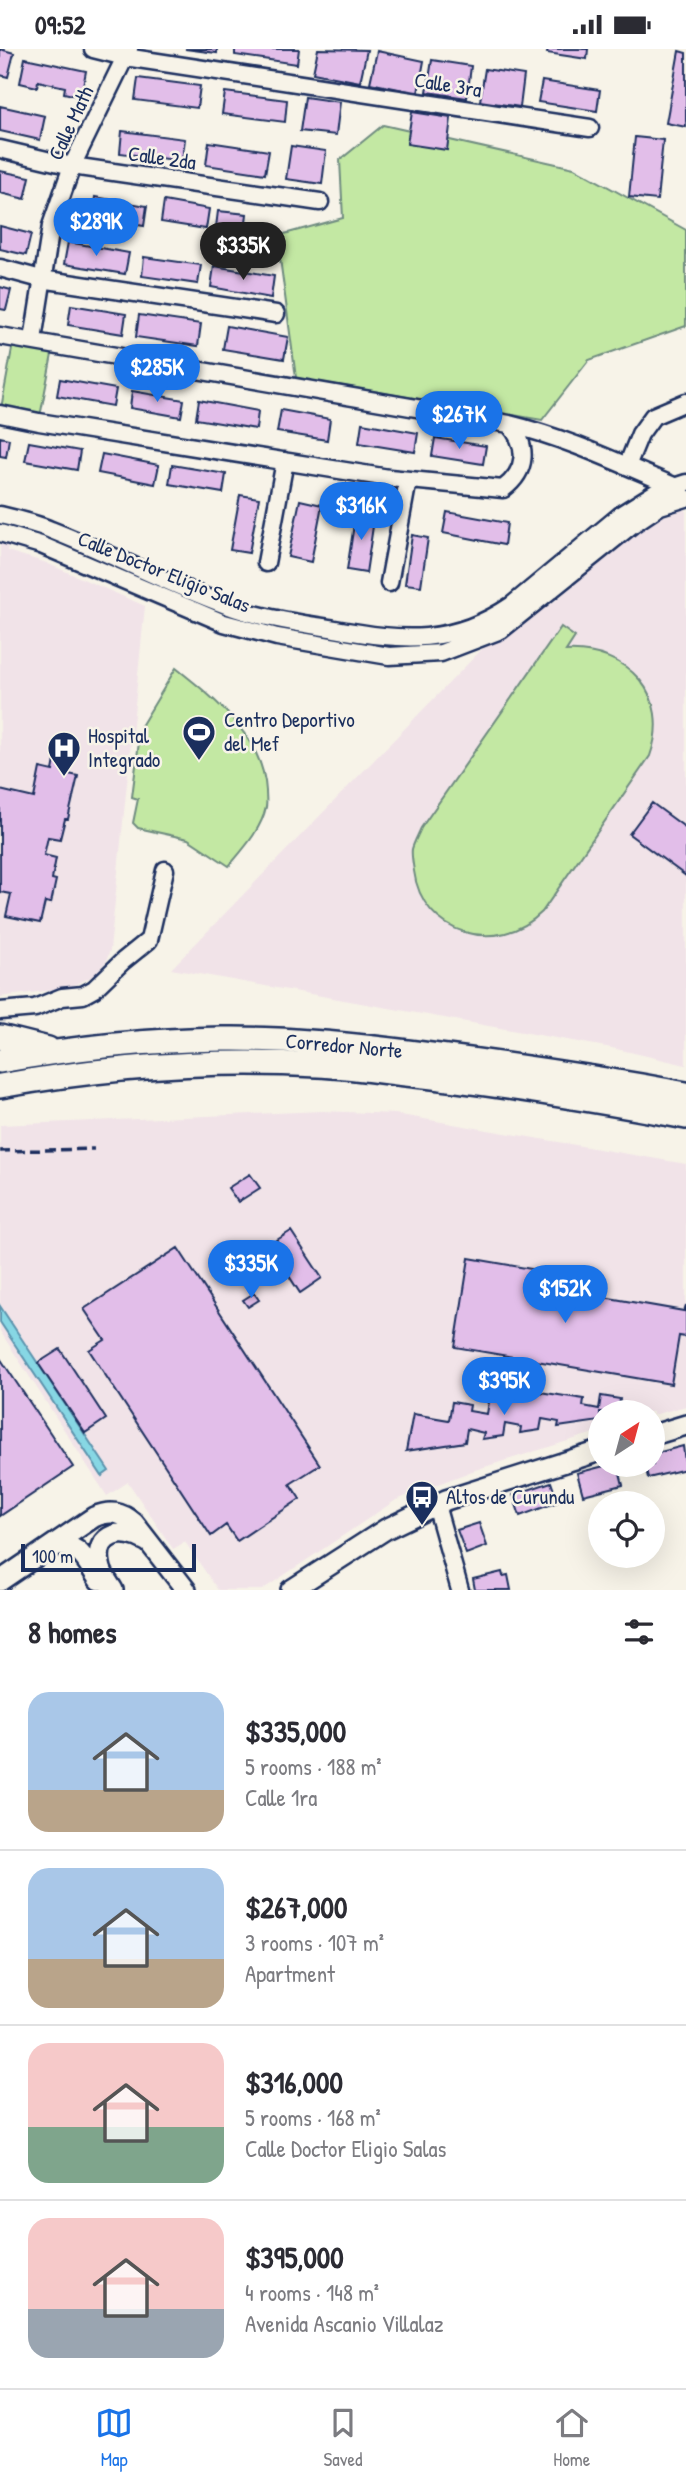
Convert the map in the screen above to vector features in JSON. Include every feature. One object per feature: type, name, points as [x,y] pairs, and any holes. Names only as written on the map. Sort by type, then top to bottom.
[{"type":"highway","points":[[0,1037],[58,1051]]},
{"type":"highway","name":"Corredor Norte","points":[[0,1061],[58,1051],[146,1042],[211,1039],[333,1042],[576,1074],[686,1094]]},
{"type":"highway","name":"Corredor Norte","points":[[0,1086],[75,1073],[153,1066],[219,1063],[318,1065],[436,1077],[577,1096],[686,1117]]},
{"type":"main road","points":[[665,1431],[686,1425]]},
{"type":"main road","points":[[291,1590],[386,1529],[436,1505],[588,1455]]},
{"type":"main road","points":[[0,1581],[94,1517],[111,1512],[131,1520],[186,1590]]},
{"type":"main road","points":[[113,1590],[100,1566],[100,1551],[106,1540],[115,1534],[128,1532],[152,1545]]},
{"type":"main road","points":[[52,1547],[68,1545],[76,1549],[106,1590]]},
{"type":"street","name":"Calle 3ra","points":[[93,49],[590,128]]},
{"type":"street","name":"Calle Math","points":[[33,340],[51,226],[72,166],[127,53]]},
{"type":"street","name":"Calle 2da","points":[[0,149],[72,166],[320,202]]},
{"type":"street","points":[[0,268],[41,279],[276,314]]},
{"type":"street","points":[[0,335],[509,424],[539,431],[682,489]]},
{"type":"street","points":[[627,466],[640,434],[653,416],[686,401]]},
{"type":"street","points":[[0,414],[408,480],[503,489],[511,483],[521,468],[523,453],[520,436],[509,424]]},
{"type":"street","points":[[266,563],[285,461]]},
{"type":"street","points":[[389,583],[408,480]]},
{"type":"street","name":"Calle Doctor Eligio Salas","points":[[0,515],[48,529],[229,606],[284,620],[390,639],[428,638],[468,629],[494,618],[624,513],[655,493],[682,489]]},
{"type":"street","name":"Calle Doctor Eligio Salas","points":[[0,533],[41,545],[224,622],[278,637],[389,656],[441,653],[501,630],[682,489]]},
{"type":"street","points":[[0,1011],[35,1008],[62,997],[83,995],[94,989],[122,961],[149,940],[165,870]]},
{"type":"street","points":[[436,1505],[457,1590]]},
{"type":"shaded area","points":[[686,509],[686,1065],[612,1048],[171,969],[484,647],[555,601],[636,531],[663,516]]},
{"type":"shaded area","name":"Hospital Integrado","points":[[0,533],[10,536],[7,551],[44,562],[145,606],[110,950],[106,962],[93,976],[68,988],[0,997]]},
{"type":"shaded area","points":[[322,1111],[395,1114],[686,1164],[686,1406],[665,1412],[665,1400],[588,1400],[588,1435],[475,1470],[396,1500],[262,1590],[218,1590],[185,1542],[173,1549],[128,1482],[107,1496],[0,1331],[0,1125]]},
{"type":"green space","points":[[383,125],[574,168],[686,230],[686,326],[589,360],[542,420],[296,378],[277,236],[343,218],[340,160]]},
{"type":"green space","points":[[14,338],[54,344],[39,422],[0,414]]},
{"type":"green space","points":[[561,627],[575,637],[566,651],[588,652],[608,658],[626,667],[640,680],[655,713],[655,734],[650,756],[542,912],[524,925],[505,933],[484,935],[464,932],[446,924],[431,911],[420,893],[412,849],[421,828]]},
{"type":"green space","name":"Centro Deportivo del Mef","points":[[176,668],[221,706],[234,721],[256,753],[263,771],[266,791],[264,815],[251,838],[229,866],[188,839],[138,828],[133,823],[138,799],[132,797],[141,726]]},
{"type":"water","points":[[0,1306],[109,1471],[102,1476],[0,1322]]},
{"type":"building","points":[[0,49],[14,53],[8,77],[0,75]]},
{"type":"building","points":[[185,49],[217,49],[217,53]]},
{"type":"building","points":[[235,49],[299,49],[297,64],[235,55]]},
{"type":"building","points":[[318,49],[367,50],[360,82],[313,73]]},
{"type":"building","points":[[548,49],[588,49],[587,59],[547,53]]},
{"type":"building","points":[[377,51],[424,61],[418,93],[370,83]]},
{"type":"building","points":[[679,51],[686,53],[686,127],[666,123]]},
{"type":"building","points":[[25,58],[86,71],[81,97],[64,93],[65,87],[38,81],[37,87],[20,83]]},
{"type":"building","points":[[432,60],[471,66],[467,98],[427,92]]},
{"type":"building","points":[[485,69],[524,75],[520,107],[480,101]]},
{"type":"building","points":[[138,78],[200,86],[197,108],[135,100]]},
{"type":"building","points":[[542,81],[600,90],[597,111],[538,102]]},
{"type":"building","points":[[225,92],[287,100],[285,122],[222,114]]},
{"type":"building","points":[[305,97],[340,102],[336,135],[300,131]]},
{"type":"building","points":[[0,106],[45,116],[40,140],[0,131]]},
{"type":"building","points":[[412,112],[451,118],[447,150],[407,144]]},
{"type":"building","points":[[122,131],[185,139],[182,161],[120,153]]},
{"type":"building","points":[[635,137],[663,140],[657,200],[629,197]]},
{"type":"building","points":[[209,142],[269,151],[265,174],[206,165]]},
{"type":"building","points":[[291,146],[326,151],[322,184],[286,179]]},
{"type":"building","points":[[0,171],[30,177],[25,199],[0,193]]},
{"type":"building","points":[[95,197],[147,206],[144,226],[92,217]]},
{"type":"building","points":[[164,201],[209,209],[206,229],[161,222]]},
{"type":"building","points":[[218,211],[247,214],[244,238],[215,235]]},
{"type":"building","points":[[0,226],[31,234],[26,255],[0,249]]},
{"type":"building","points":[[68,242],[129,253],[125,274],[64,264]]},
{"type":"building","points":[[144,257],[201,265],[198,284],[142,276]]},
{"type":"building","points":[[214,266],[274,276],[271,298],[211,287]]},
{"type":"building","points":[[0,287],[11,290],[6,310],[0,309]]},
{"type":"building","points":[[71,305],[126,314],[123,334],[68,325]]},
{"type":"building","points":[[139,315],[201,324],[198,346],[136,337]]},
{"type":"building","points":[[227,326],[288,337],[284,359],[223,349]]},
{"type":"building","points":[[60,379],[116,389],[113,406],[57,396]]},
{"type":"building","points":[[132,391],[184,400],[181,417],[130,408]]},
{"type":"building","points":[[199,400],[258,411],[256,429],[196,419]]},
{"type":"building","points":[[281,410],[330,419],[327,440],[277,432]]},
{"type":"building","points":[[362,423],[418,433],[415,452],[359,443]]},
{"type":"building","points":[[0,437],[9,439],[6,457],[0,456]]},
{"type":"building","points":[[435,438],[486,446],[483,464],[432,456]]},
{"type":"building","points":[[29,442],[80,451],[77,470],[25,461]]},
{"type":"building","points":[[102,454],[159,465],[155,484],[98,473]]},
{"type":"building","points":[[172,465],[226,474],[223,493],[169,484]]},
{"type":"building","points":[[240,495],[259,498],[249,553],[230,550]]},
{"type":"building","points":[[300,500],[322,505],[311,562],[288,557]]},
{"type":"building","points":[[356,511],[375,513],[366,573],[347,570]]},
{"type":"building","points":[[447,512],[507,523],[504,545],[443,533]]},
{"type":"building","points":[[412,535],[428,538],[421,586],[405,584]]},
{"type":"building","points":[[56,755],[68,758],[64,773],[78,776],[68,819],[65,819],[60,839],[48,837],[44,855],[56,858],[52,879],[56,880],[51,903],[45,902],[40,923],[6,916],[11,894],[0,892],[0,790],[34,798],[40,768],[53,771]]},
{"type":"building","points":[[652,803],[686,828],[686,876],[629,834]]},
{"type":"building","points":[[250,1174],[260,1188],[238,1202],[228,1188]]},
{"type":"building","points":[[291,1231],[322,1278],[300,1293],[269,1245]]},
{"type":"building","points":[[178,1248],[320,1465],[290,1484],[300,1499],[237,1541],[226,1525],[211,1536],[89,1350],[105,1340],[84,1309]]},
{"type":"building","points":[[469,1258],[543,1271],[540,1286],[684,1311],[686,1305],[686,1337],[679,1336],[671,1384],[455,1347]]},
{"type":"building","points":[[254,1293],[259,1300],[248,1307],[243,1300]]},
{"type":"building","points":[[60,1349],[106,1419],[85,1433],[38,1363]]},
{"type":"building","points":[[0,1358],[73,1467],[0,1516]]},
{"type":"building","points":[[492,1383],[511,1387],[510,1395],[526,1397],[527,1390],[584,1399],[583,1406],[588,1407],[588,1423],[558,1427],[559,1422],[542,1419],[540,1430],[520,1433],[521,1427],[505,1424],[503,1436],[482,1439],[484,1433],[467,1429],[465,1442],[406,1451],[413,1414],[449,1420],[452,1402],[470,1405],[469,1411],[487,1414]]},
{"type":"building","points":[[601,1396],[620,1400],[600,1400]]},
{"type":"building","points":[[683,1446],[686,1469],[665,1474],[665,1451]]},
{"type":"building","points":[[588,1470],[588,1477],[621,1477],[623,1485],[588,1491],[588,1494],[583,1495],[577,1473]]},
{"type":"building","points":[[551,1482],[558,1502],[520,1516],[513,1495]]},
{"type":"building","points":[[479,1523],[487,1546],[466,1554],[457,1530]]},
{"type":"building","points":[[502,1572],[503,1576],[508,1575],[511,1590],[475,1590],[473,1579]]},
{"type":"railway","points":[[0,1151],[94,1149]]},
{"type":"place","name":"Centro Deportivo del Mef","points":[[199,762]]},
{"type":"place","name":"Hospital Integrado","points":[[64,778]]},
{"type":"place","name":"Altos de Curundu","points":[[422,1527]]}]
